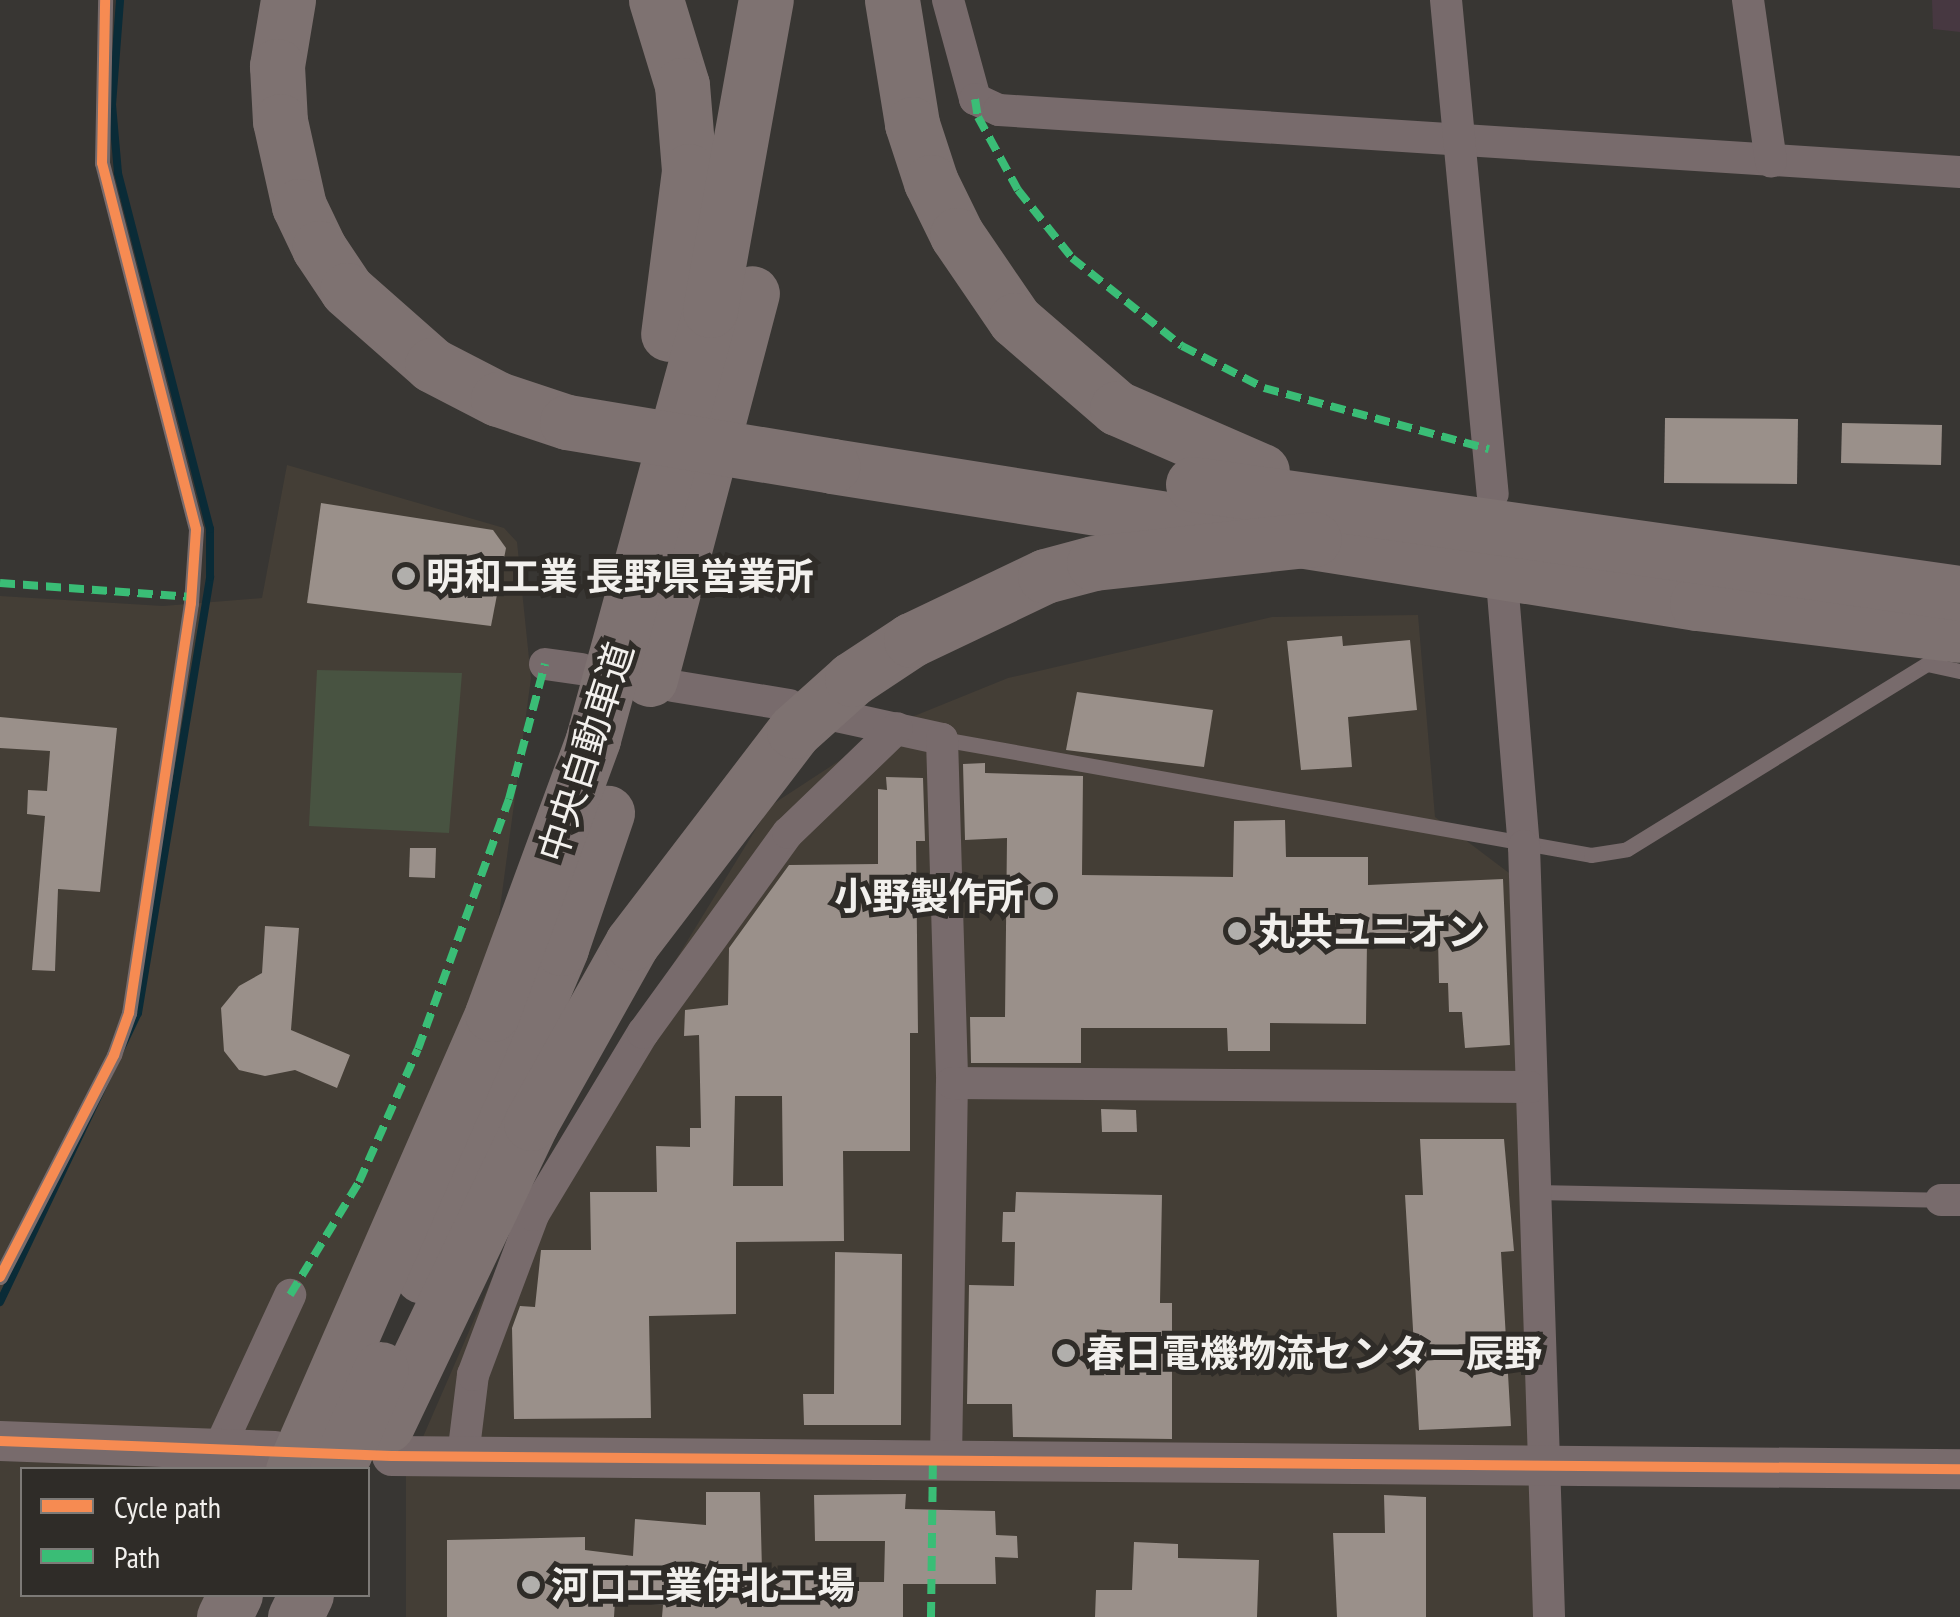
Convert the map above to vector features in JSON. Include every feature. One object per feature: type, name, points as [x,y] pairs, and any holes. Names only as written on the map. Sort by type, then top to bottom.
[{"type":"highway","points":[[288,0],[277,66],[280,122],[299,206],[319,248],[348,290],[432,365],[498,399],[572,405],[836,449],[1327,520],[1960,593]]},
{"type":"highway","points":[[326,0],[312,59],[313,126],[330,191],[352,236],[410,306],[468,347],[572,405]]},
{"type":"highway","points":[[593,739],[604,639],[636,508],[681,261],[689,171],[682,85],[656,0]]},
{"type":"highway","name":"中央自動車道","points":[[284,1460],[492,1014],[593,739],[710,310],[766,0]]},
{"type":"highway","name":"中央自動車道","points":[[338,1467],[561,948],[628,752],[746,319],[805,0]]},
{"type":"highway","points":[[892,0],[912,124],[931,182],[956,235],[1015,320],[1046,352],[1149,425],[1327,520],[1697,603],[1960,635]]},
{"type":"highway","points":[[379,1463],[531,1123],[632,943],[794,731],[852,679],[911,640],[1045,576],[1094,562],[1327,520]]},
{"type":"street","points":[[948,0],[976,99],[999,110],[1960,172]]},
{"type":"street","points":[[1446,0],[1494,494]]},
{"type":"street","points":[[1748,0],[1771,161]]},
{"type":"street","points":[[1503,593],[1524,846],[1548,1617]]},
{"type":"street","points":[[545,664],[582,669]]},
{"type":"street","points":[[673,686],[789,705]]},
{"type":"street","points":[[837,716],[942,738],[952,1083],[946,1461]]},
{"type":"street","points":[[463,1456],[473,1375],[533,1215],[643,1034],[788,833],[897,728]]},
{"type":"street","points":[[952,1083],[1530,1086]]},
{"type":"street","points":[[220,1449],[290,1295]]},
{"type":"street","points":[[0,1441],[220,1449],[284,1460]]},
{"type":"street","points":[[379,1463],[463,1456],[1960,1469]]},
{"type":"lane","points":[[0,1277],[114,1055],[130,1013],[191,602],[196,529],[102,163],[106,0]]},
{"type":"lane","points":[[942,738],[1524,846],[1591,855],[1627,849],[1927,664],[1960,671]]},
{"type":"lane","points":[[1534,1192],[1950,1200]]},
{"type":"shaded area","points":[[1932,0],[1960,0],[1960,32],[1933,29]]},
{"type":"shaded area","points":[[287,465],[504,528],[517,542],[531,678],[494,953],[265,1467],[20,1467],[20,1597],[206,1597],[197,1617],[0,1617],[0,596],[163,606],[262,598]]},
{"type":"shaded area","points":[[1418,615],[1435,817],[1509,873],[1539,1617],[406,1617],[406,1476],[520,1214],[770,806],[897,723],[1008,678],[1272,617]]},
{"type":"green space","points":[[317,670],[462,673],[449,833],[309,826]]},
{"type":"building","points":[[1665,418],[1798,419],[1797,484],[1664,483]]},
{"type":"building","points":[[1842,423],[1942,425],[1941,465],[1841,463]]},
{"type":"building","name":"明和工業 長野県営業所","points":[[321,503],[493,530],[506,548],[491,626],[307,603]]},
{"type":"building","points":[[1342,636],[1343,646],[1410,640],[1417,710],[1348,717],[1352,767],[1301,770],[1287,641]]},
{"type":"building","points":[[1077,692],[1213,710],[1204,767],[1066,750]]},
{"type":"building","points":[[0,717],[117,728],[100,892],[58,889],[55,971],[32,970],[45,816],[27,814],[28,790],[47,791],[50,751],[0,748]]},
{"type":"building","points":[[985,763],[985,773],[1083,776],[1082,875],[1233,877],[1234,821],[1285,820],[1286,857],[1368,857],[1368,885],[1503,879],[1510,1045],[1465,1048],[1462,1012],[1449,1012],[1448,983],[1439,983],[1438,939],[1367,941],[1366,1024],[1270,1023],[1270,1051],[1228,1051],[1227,1028],[1081,1028],[1081,1063],[971,1063],[970,1017],[1005,1017],[1007,838],[965,840],[963,764]]},
{"type":"building","points":[[886,777],[923,778],[925,841],[916,841],[918,1033],[910,1033],[910,1151],[843,1151],[844,1241],[736,1242],[736,1314],[649,1316],[651,1418],[514,1419],[512,1328],[520,1306],[535,1307],[541,1250],[591,1250],[590,1192],[657,1192],[656,1146],[690,1147],[690,1128],[701,1128],[699,1035],[684,1036],[685,1010],[728,1005],[729,948],[789,865],[878,864],[878,789],[887,790]],"holes":[[[735,1096],[782,1096],[783,1186],[733,1186]]]},
{"type":"building","points":[[410,848],[436,848],[435,878],[409,877]]},
{"type":"building","points":[[265,926],[299,928],[291,1030],[350,1055],[337,1088],[295,1070],[265,1076],[239,1070],[224,1051],[221,1008],[239,986],[262,973]]},
{"type":"building","points":[[1101,1109],[1136,1110],[1137,1132],[1102,1132]]},
{"type":"building","points":[[1420,1139],[1504,1139],[1514,1251],[1501,1252],[1511,1426],[1419,1430],[1405,1195],[1423,1195]]},
{"type":"building","name":"春日電機物流センター辰野","points":[[1016,1192],[1162,1195],[1160,1303],[1172,1303],[1172,1439],[1013,1437],[1012,1404],[967,1404],[969,1285],[1014,1286],[1015,1242],[1002,1242],[1003,1212],[1015,1212]]},
{"type":"building","points":[[835,1252],[902,1254],[901,1425],[804,1425],[803,1394],[834,1394]]},
{"type":"building","points":[[706,1492],[760,1492],[762,1570],[831,1572],[831,1582],[884,1582],[885,1541],[815,1541],[814,1495],[906,1494],[905,1509],[995,1511],[996,1535],[1017,1536],[1018,1558],[995,1557],[996,1584],[903,1584],[903,1617],[662,1617],[663,1605],[615,1601],[614,1617],[447,1617],[447,1540],[585,1537],[585,1550],[633,1556],[635,1519],[706,1525]]},
{"type":"building","points":[[1384,1495],[1426,1497],[1426,1617],[1337,1617],[1333,1533],[1385,1533]]},
{"type":"building","points":[[1134,1542],[1178,1544],[1178,1558],[1259,1560],[1257,1617],[1095,1617],[1096,1590],[1132,1590]]},
{"type":"waterway","points":[[0,1302],[138,1013],[210,577],[210,529],[118,173],[112,105],[120,0]]},
{"type":"marked path","points":[[975,99],[978,117],[1018,190],[1072,258],[1182,346],[1264,388],[1489,449]]},
{"type":"marked path","points":[[0,583],[191,597]]},
{"type":"marked path","points":[[290,1295],[359,1182],[418,1049],[509,799],[545,664]]},
{"type":"marked path","points":[[931,1617],[933,1461]]},
{"type":"cycle path","points":[[0,1277],[114,1055],[129,1013],[191,603],[196,529],[102,163],[105,0]]},
{"type":"cycle path","points":[[0,1441],[392,1456],[1960,1469]]},
{"type":"place","name":"明和工業 長野県営業所","points":[[406,576]]},
{"type":"place","name":"小野製作所","points":[[1044,896]]},
{"type":"place","name":"丸共ユニオン","points":[[1237,931]]},
{"type":"place","name":"春日電機物流センター辰野","points":[[1066,1353]]},
{"type":"place","name":"河口工業伊北工場","points":[[531,1585]]}]
